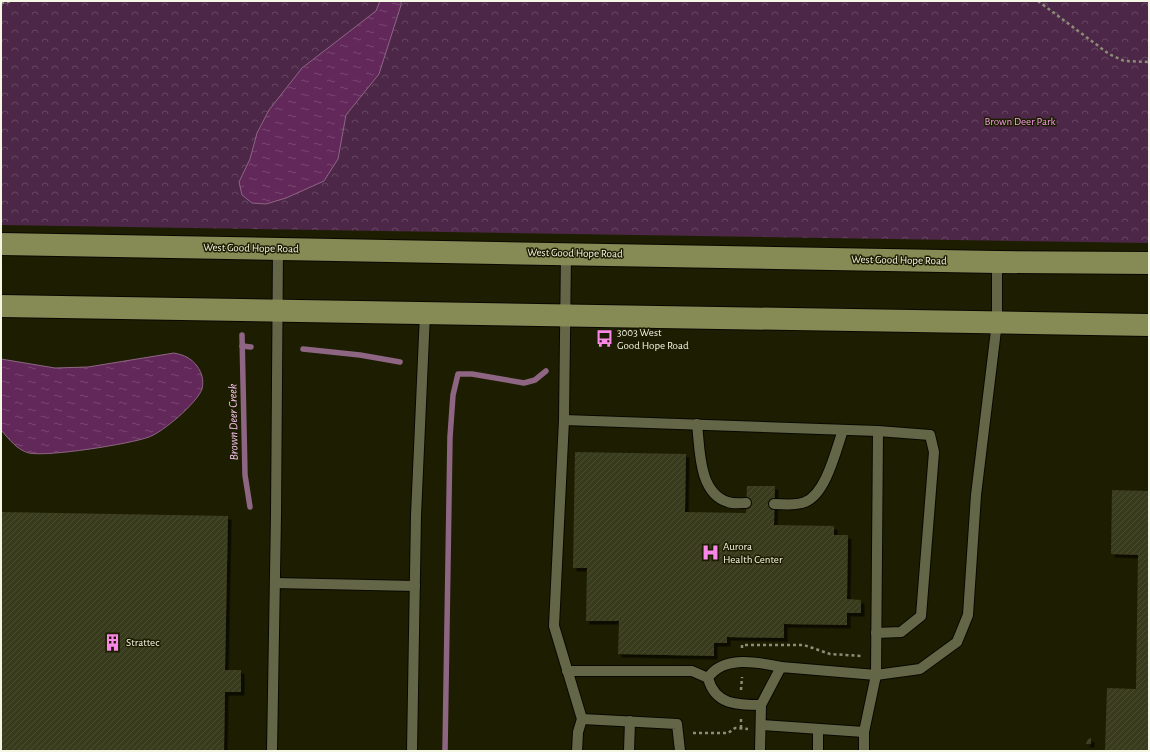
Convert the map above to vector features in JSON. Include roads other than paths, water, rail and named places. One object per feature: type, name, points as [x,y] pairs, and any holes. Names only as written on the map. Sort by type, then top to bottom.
[{"type":"main road","name":"West Good Hope Road","points":[[1,244],[566,253],[997,262],[1149,263]]},
{"type":"main road","points":[[1,306],[1149,325]]},
{"type":"lane","points":[[272,751],[278,248]]},
{"type":"lane","points":[[566,253],[564,420],[554,626],[582,718],[578,732],[577,751]]},
{"type":"lane","points":[[761,705],[737,704],[723,700],[711,689],[708,678],[713,670],[734,663],[753,662],[876,675],[920,669],[957,642],[968,615],[976,496],[997,322],[997,262]]},
{"type":"lane","points":[[412,751],[416,515],[425,314]]},
{"type":"lane","points":[[564,420],[878,431],[930,435],[934,452],[921,616],[901,632],[876,634]]},
{"type":"lane","points":[[697,424],[704,476],[710,488],[727,502],[746,503]]},
{"type":"lane","points":[[774,504],[805,502],[812,499],[822,488],[843,430]]},
{"type":"lane","points":[[864,751],[864,732],[876,675],[878,431]]},
{"type":"lane","points":[[275,583],[415,586]]},
{"type":"lane","points":[[760,751],[761,705],[781,666]]},
{"type":"lane","points":[[567,671],[692,672],[708,678]]},
{"type":"lane","points":[[582,718],[677,724],[680,751]]},
{"type":"lane","points":[[629,751],[630,721]]},
{"type":"lane","points":[[761,727],[818,728],[864,732]]},
{"type":"lane","points":[[818,728],[818,751]]},
{"type":"water","points":[[380,1],[401,1],[401,5],[379,74],[346,115],[338,159],[324,181],[286,198],[266,204],[252,203],[242,195],[239,182],[250,159],[257,133],[269,110],[302,68],[376,11]]},
{"type":"water","points":[[174,353],[187,357],[197,366],[202,377],[202,389],[194,402],[187,409],[162,429],[149,437],[125,443],[70,452],[39,454],[25,452],[14,444],[1,430],[1,359],[55,368],[88,367]]},
{"type":"waterway","name":"Brown Deer Creek","points":[[242,335],[245,475],[250,507]]},
{"type":"waterway","points":[[242,346],[251,347]]},
{"type":"waterway","points":[[303,349],[360,355],[400,362]]},
{"type":"waterway","points":[[445,751],[450,437],[453,395],[458,374],[472,374],[524,383],[535,380],[546,371]]},
{"type":"place","name":"3003 West Good Hope Road","points":[[604,338]]},
{"type":"place","name":"Aurora Health Center","points":[[710,552]]},
{"type":"place","name":"Strattec","points":[[113,642]]},
{"type":"park label","name":"Brown Deer Park","points":[[1020,121]]}]
